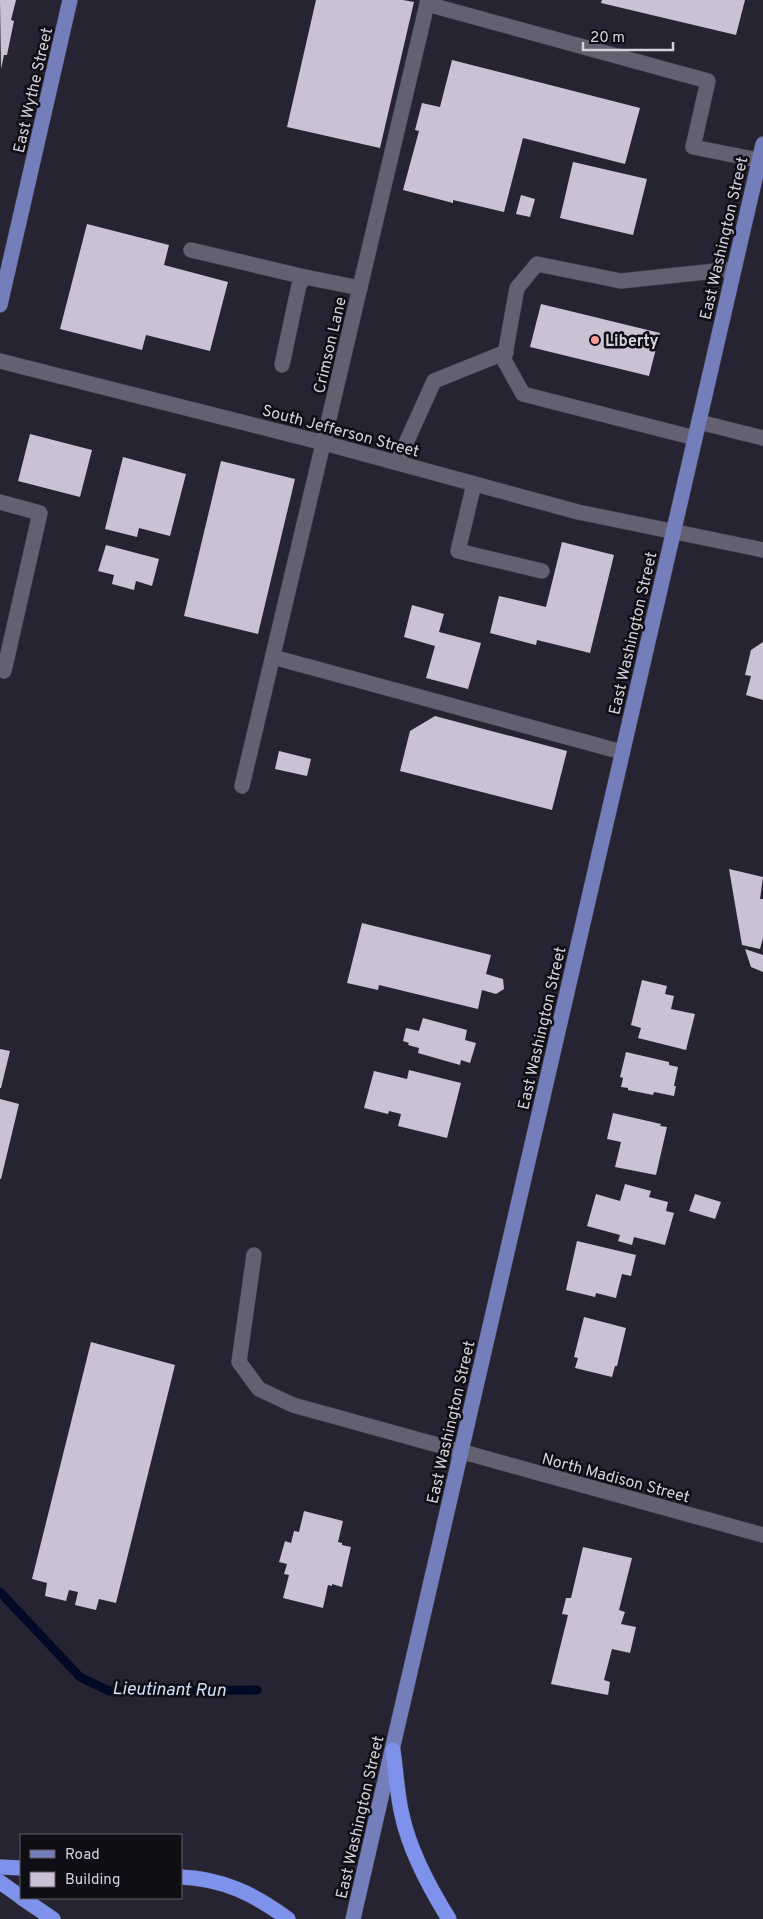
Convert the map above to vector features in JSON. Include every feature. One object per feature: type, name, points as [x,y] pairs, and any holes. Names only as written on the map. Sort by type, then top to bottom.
[{"type":"highway","points":[[393,1750],[401,1814],[413,1850],[432,1893],[449,1919]]},
{"type":"highway","points":[[0,1867],[20,1868]]},
{"type":"highway","points":[[188,1877],[239,1889],[264,1901],[288,1919]]},
{"type":"highway","points":[[0,1882],[20,1896]]},
{"type":"highway","points":[[25,1899],[53,1919]]},
{"type":"main road","name":"East Wythe Street","points":[[0,305],[70,0]]},
{"type":"main road","name":"East Washington Street","points":[[353,1919],[734,269],[761,161],[763,144]]},
{"type":"street","points":[[428,2],[708,81],[694,147],[761,161]]},
{"type":"street","name":"Crimson Lane","points":[[242,786],[428,2]]},
{"type":"street","points":[[191,250],[360,288]]},
{"type":"street","points":[[695,438],[523,394],[504,360],[517,288],[537,264],[621,281],[734,269]]},
{"type":"street","points":[[282,365],[299,285],[305,277]]},
{"type":"street","points":[[396,463],[434,381],[506,352]]},
{"type":"street","name":"South Jefferson Street","points":[[0,361],[324,443],[578,512],[763,550]]},
{"type":"street","points":[[699,422],[763,438]]},
{"type":"street","points":[[474,484],[458,551],[542,570]]},
{"type":"street","points":[[0,502],[40,513],[4,671]]},
{"type":"street","points":[[273,657],[622,752]]},
{"type":"street","name":"North Madison Street","points":[[254,1255],[239,1362],[259,1389],[293,1405],[763,1535]]},
{"type":"building","points":[[0,0],[16,0],[11,20],[14,21],[7,55],[4,55],[1,69]]},
{"type":"building","points":[[316,0],[403,0],[414,2],[380,148],[287,127]]},
{"type":"building","points":[[602,0],[745,0],[736,35],[601,3]]},
{"type":"building","points":[[452,60],[640,108],[625,164],[523,138],[504,212],[453,200],[453,203],[403,190],[419,131],[415,130],[422,103],[440,107]]},
{"type":"building","points":[[573,162],[647,179],[633,235],[560,218]]},
{"type":"building","points":[[521,195],[535,199],[530,217],[516,214]]},
{"type":"building","points":[[87,224],[169,245],[164,265],[228,282],[210,351],[146,335],[142,350],[60,329]]},
{"type":"building","name":"Liberty","points":[[541,304],[660,333],[649,376],[530,347]]},
{"type":"building","points":[[30,434],[92,450],[80,497],[18,481]]},
{"type":"building","points":[[123,457],[186,474],[170,536],[139,528],[137,537],[105,529]]},
{"type":"building","points":[[221,461],[295,479],[258,634],[184,616]]},
{"type":"building","points":[[562,542],[614,555],[590,653],[537,640],[536,645],[490,633],[499,596],[546,607]]},
{"type":"building","points":[[106,545],[159,559],[152,586],[136,581],[134,590],[112,584],[114,575],[98,571]]},
{"type":"building","points":[[412,605],[444,614],[439,632],[481,643],[468,689],[426,678],[435,646],[404,637]]},
{"type":"building","points":[[763,642],[763,700],[746,695],[751,676],[745,675],[751,650]]},
{"type":"building","points":[[435,716],[567,751],[552,810],[400,771],[410,731]]},
{"type":"building","points":[[279,751],[311,759],[307,776],[275,769]]},
{"type":"building","points":[[729,869],[763,877],[760,899],[763,899],[763,938],[760,949],[742,945]]},
{"type":"building","points":[[362,923],[491,955],[486,974],[503,979],[504,989],[496,994],[482,990],[478,1009],[379,985],[378,990],[347,983]]},
{"type":"building","points":[[745,949],[763,955],[763,972],[751,967]]},
{"type":"building","points":[[642,980],[667,986],[665,994],[674,996],[671,1009],[695,1014],[686,1050],[638,1038],[641,1028],[631,1025]]},
{"type":"building","points":[[423,1018],[467,1030],[465,1040],[476,1043],[470,1063],[461,1060],[460,1065],[418,1053],[419,1048],[408,1045],[409,1043],[403,1041],[406,1028],[419,1031]]},
{"type":"building","points":[[0,1049],[10,1051],[1,1088],[0,1088]]},
{"type":"building","points":[[626,1052],[669,1062],[669,1065],[678,1067],[674,1096],[654,1092],[653,1095],[621,1087],[623,1078],[620,1077]]},
{"type":"building","points":[[409,1070],[461,1083],[447,1138],[398,1126],[401,1114],[389,1111],[388,1114],[364,1108],[374,1071],[407,1079]]},
{"type":"building","points":[[0,1099],[19,1104],[1,1179],[0,1179]]},
{"type":"building","points":[[613,1113],[667,1127],[656,1175],[615,1167],[621,1142],[607,1139]]},
{"type":"building","points":[[625,1184],[651,1191],[649,1197],[668,1202],[666,1211],[674,1213],[665,1245],[634,1237],[632,1245],[618,1241],[620,1235],[587,1226],[596,1194],[620,1201]]},
{"type":"building","points":[[695,1194],[721,1202],[715,1219],[689,1211]]},
{"type":"building","points":[[577,1241],[636,1255],[631,1276],[622,1274],[616,1298],[596,1293],[595,1297],[566,1290]]},
{"type":"building","points":[[584,1317],[626,1328],[617,1366],[615,1366],[612,1377],[575,1368],[578,1358],[574,1357]]},
{"type":"building","points":[[91,1342],[175,1365],[116,1603],[99,1599],[96,1610],[75,1605],[78,1592],[69,1590],[66,1601],[45,1596],[47,1583],[32,1579]]},
{"type":"building","points":[[304,1511],[343,1521],[338,1542],[351,1547],[342,1587],[332,1584],[332,1586],[328,1585],[323,1608],[283,1598],[289,1575],[284,1574],[287,1564],[279,1562],[285,1541],[291,1543],[294,1531],[299,1532]]},
{"type":"building","points":[[583,1547],[632,1558],[619,1610],[625,1612],[621,1624],[636,1627],[630,1653],[612,1649],[604,1680],[610,1682],[608,1695],[551,1684],[568,1615],[562,1614],[566,1598],[571,1598]]},
{"type":"waterway","name":"Lieutinant Run","points":[[0,1592],[80,1677],[109,1691],[257,1690]]},
{"type":"place","name":"Liberty","points":[[595,340]]}]
